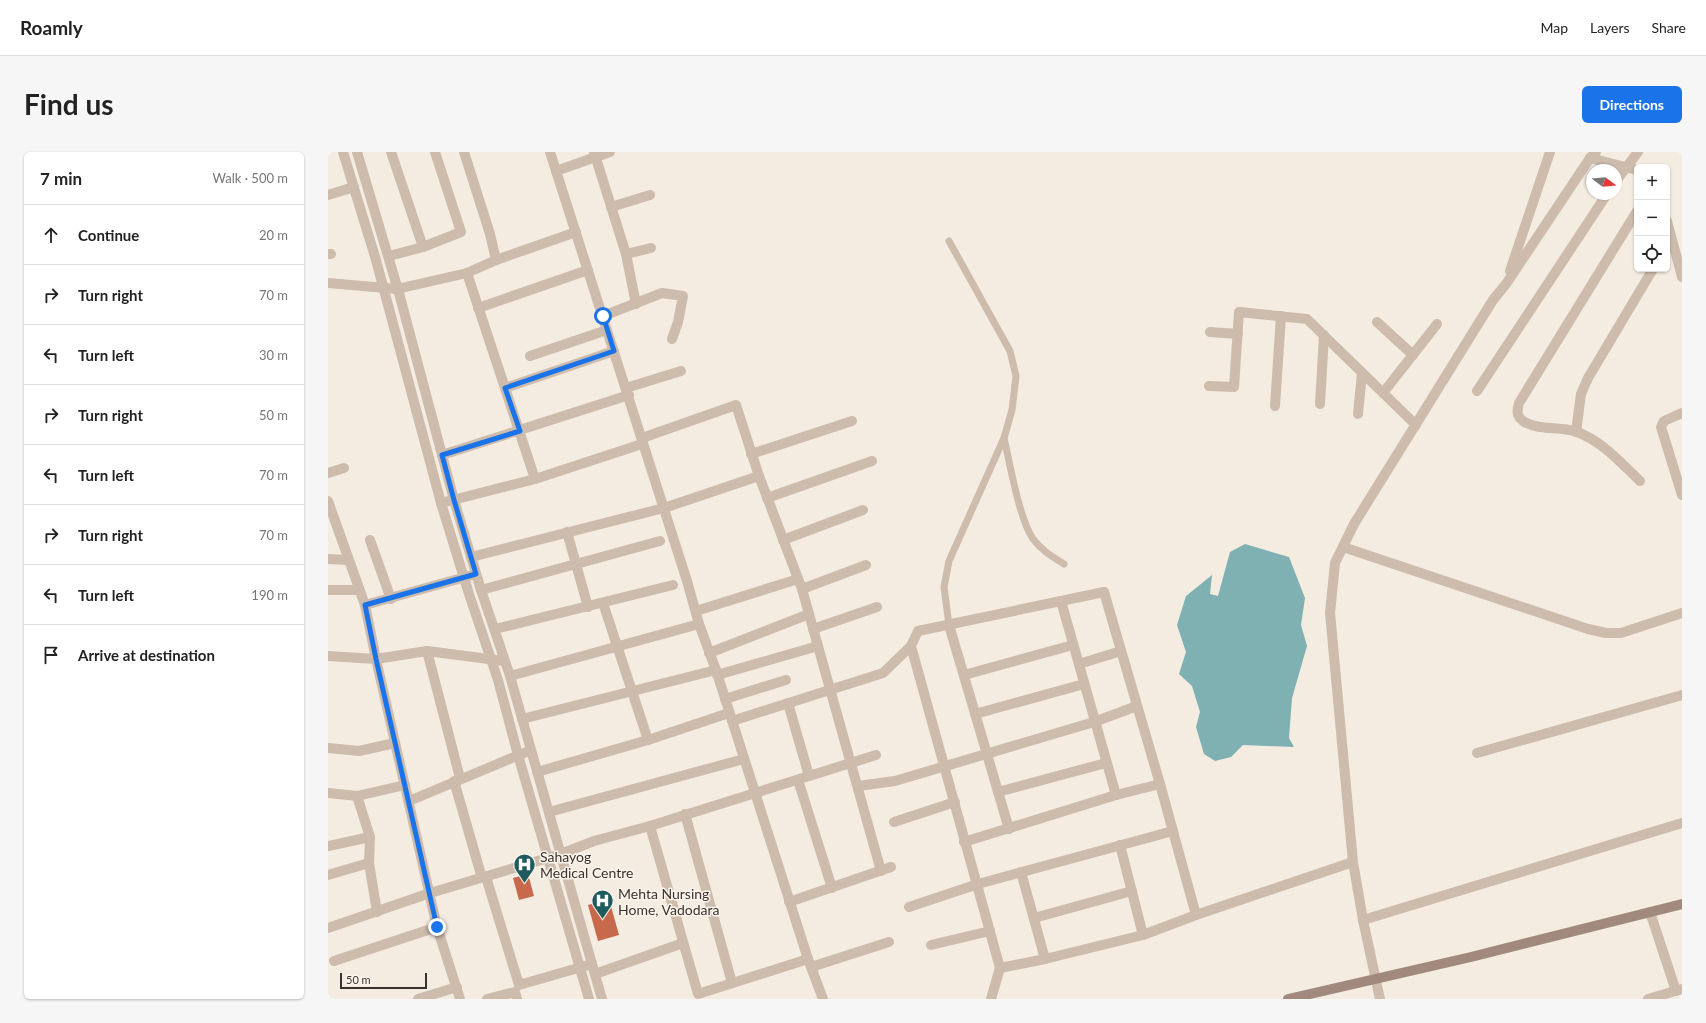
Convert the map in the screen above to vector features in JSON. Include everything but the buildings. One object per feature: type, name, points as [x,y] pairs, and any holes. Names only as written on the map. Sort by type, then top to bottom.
[{"type":"main road","points":[[1288,999],[1374,980],[1682,904]]},
{"type":"street","points":[[343,152],[384,288],[441,503],[490,659],[589,999]]},
{"type":"street","points":[[357,152],[398,289],[454,500],[481,590],[510,676],[602,999]]},
{"type":"street","points":[[391,152],[423,247]]},
{"type":"street","points":[[388,256],[423,247],[460,232],[435,152]]},
{"type":"street","points":[[464,152],[490,234],[496,260]]},
{"type":"street","points":[[550,152],[664,508],[699,624],[725,699],[809,963],[823,999]]},
{"type":"street","points":[[556,171],[594,154],[610,152]]},
{"type":"street","points":[[1506,284],[1550,152]]},
{"type":"street","points":[[1622,172],[1638,152]]},
{"type":"street","points":[[594,154],[626,254],[636,304]]},
{"type":"street","points":[[1380,999],[1374,980],[1353,862],[1330,613],[1335,563],[1354,524],[1493,300],[1506,284],[1593,155],[1634,169]]},
{"type":"street","points":[[328,195],[354,187]]},
{"type":"street","points":[[611,207],[650,194]]},
{"type":"street","points":[[1478,391],[1603,200]]},
{"type":"street","points":[[1634,216],[1519,402],[1517,410],[1518,416],[1524,422],[1533,425],[1576,432],[1593,439],[1640,481]]},
{"type":"street","points":[[328,283],[398,289],[467,273],[496,260],[576,232]]},
{"type":"street","points":[[1670,244],[1682,277]]},
{"type":"street","points":[[626,254],[651,248]]},
{"type":"street","points":[[478,308],[588,270]]},
{"type":"street","points":[[1576,432],[1581,394],[1588,378],[1651,272]]},
{"type":"street","points":[[467,273],[535,479]]},
{"type":"street","points":[[603,316],[662,293],[683,296],[678,322],[672,339]]},
{"type":"street","points":[[1210,386],[1234,387],[1239,312],[1307,319],[1416,425]]},
{"type":"street","points":[[1275,406],[1281,316]]},
{"type":"street","points":[[1377,322],[1413,355]]},
{"type":"street","points":[[1383,393],[1437,324]]},
{"type":"street","points":[[530,356],[607,330]]},
{"type":"street","points":[[1210,332],[1238,334]]},
{"type":"street","points":[[1320,404],[1324,335]]},
{"type":"street","points":[[505,388],[614,351]]},
{"type":"street","points":[[442,455],[520,431],[681,371]]},
{"type":"street","points":[[1358,414],[1362,373]]},
{"type":"street","points":[[441,503],[535,479],[642,441],[736,405],[751,454],[802,589],[851,763],[886,869],[790,902]]},
{"type":"street","points":[[1682,413],[1664,421],[1661,427],[1682,494]]},
{"type":"street","points":[[751,454],[852,421]]},
{"type":"street","points":[[767,498],[872,461]]},
{"type":"street","points":[[328,473],[344,468]]},
{"type":"street","points":[[471,557],[664,508],[759,476]]},
{"type":"street","points":[[328,501],[365,605],[437,927],[460,999]]},
{"type":"street","points":[[783,540],[863,510]]},
{"type":"street","points":[[567,532],[588,607]]},
{"type":"street","points":[[370,540],[391,599]]},
{"type":"street","points":[[481,590],[660,541]]},
{"type":"street","points":[[1343,547],[1588,629],[1606,633],[1622,632],[1682,614]]},
{"type":"street","points":[[328,559],[348,560]]},
{"type":"street","points":[[802,589],[866,565]]},
{"type":"street","points":[[365,605],[391,599],[476,574]]},
{"type":"street","points":[[696,611],[798,579]]},
{"type":"street","points":[[495,629],[673,585]]},
{"type":"street","points":[[328,590],[359,590]]},
{"type":"street","points":[[537,772],[730,717],[788,703],[883,673],[911,646],[918,631],[1104,592],[1160,784],[1196,915]]},
{"type":"street","points":[[1061,601],[1094,722],[1116,795]]},
{"type":"street","points":[[604,603],[648,740]]},
{"type":"street","points":[[814,629],[877,607]]},
{"type":"street","points":[[710,653],[809,614]]},
{"type":"street","points":[[510,676],[618,648],[699,624]]},
{"type":"street","points":[[949,625],[1009,829]]},
{"type":"street","points":[[964,675],[1074,645]]},
{"type":"street","points":[[522,719],[631,690],[716,672],[818,646]]},
{"type":"street","points":[[911,646],[1000,968],[991,999]]},
{"type":"street","points":[[427,650],[457,780],[484,877],[519,985],[579,967],[594,969],[683,943]]},
{"type":"street","points":[[328,656],[376,659],[427,650],[504,660]]},
{"type":"street","points":[[1079,664],[1121,651]]},
{"type":"street","points":[[725,699],[786,680]]},
{"type":"street","points":[[975,714],[1084,684]]},
{"type":"street","points":[[1477,753],[1682,695]]},
{"type":"street","points":[[788,703],[809,776]]},
{"type":"street","points":[[858,786],[895,781],[1094,722],[1137,706]]},
{"type":"street","points":[[328,748],[359,751],[395,743]]},
{"type":"street","points":[[409,801],[530,750]]},
{"type":"street","points":[[328,928],[430,893],[561,854],[594,841],[650,826],[876,754]]},
{"type":"street","points":[[549,812],[744,759]]},
{"type":"street","points":[[998,792],[1106,763]]},
{"type":"street","points":[[798,780],[832,888]]},
{"type":"street","points":[[964,842],[1116,795],[1160,784]]},
{"type":"street","points":[[328,793],[358,796],[405,785]]},
{"type":"street","points":[[358,796],[370,837],[369,863],[378,912]]},
{"type":"street","points":[[894,822],[955,802]]},
{"type":"street","points":[[685,814],[732,983]]},
{"type":"street","points":[[1363,920],[1682,823]]},
{"type":"street","points":[[650,826],[698,994],[732,983],[889,942]]},
{"type":"street","points":[[909,906],[978,884],[1173,831]]},
{"type":"street","points":[[328,846],[370,837]]},
{"type":"street","points":[[1120,845],[1143,935]]},
{"type":"street","points":[[1000,968],[1143,935],[1196,915],[1353,862]]},
{"type":"street","points":[[328,875],[369,863]]},
{"type":"street","points":[[1021,872],[1045,958]]},
{"type":"street","points":[[1034,918],[1132,891]]},
{"type":"street","points":[[1648,999],[1679,990],[1650,912]]},
{"type":"street","points":[[334,961],[437,927]]},
{"type":"street","points":[[931,945],[990,931]]},
{"type":"street","points":[[418,999],[447,995],[457,987]]},
{"type":"street","points":[[487,999],[515,992],[517,999]]},
{"type":"lane","points":[[949,241],[1010,351],[1015,365],[1016,376],[1012,410],[1004,438],[949,561],[944,587],[949,625]]},
{"type":"lane","points":[[1004,438],[1025,523],[1033,539],[1044,551],[1064,564]]},
{"type":"water","points":[[1245,544],[1289,557],[1305,598],[1301,625],[1307,646],[1292,698],[1289,738],[1294,747],[1243,745],[1231,757],[1215,761],[1204,754],[1196,727],[1200,712],[1192,686],[1179,674],[1186,652],[1177,625],[1186,596],[1212,575],[1210,594],[1218,596],[1230,552]]},
{"type":"place","name":"Sahayog Medical Centre","points":[[524,884]]},
{"type":"place","name":"Mehta Nursing Home, Vadodara","points":[[602,920]]},
{"type":"route","points":[[437,927],[365,605],[391,599],[476,574],[442,455],[520,431],[505,388],[614,351],[603,316]]}]
